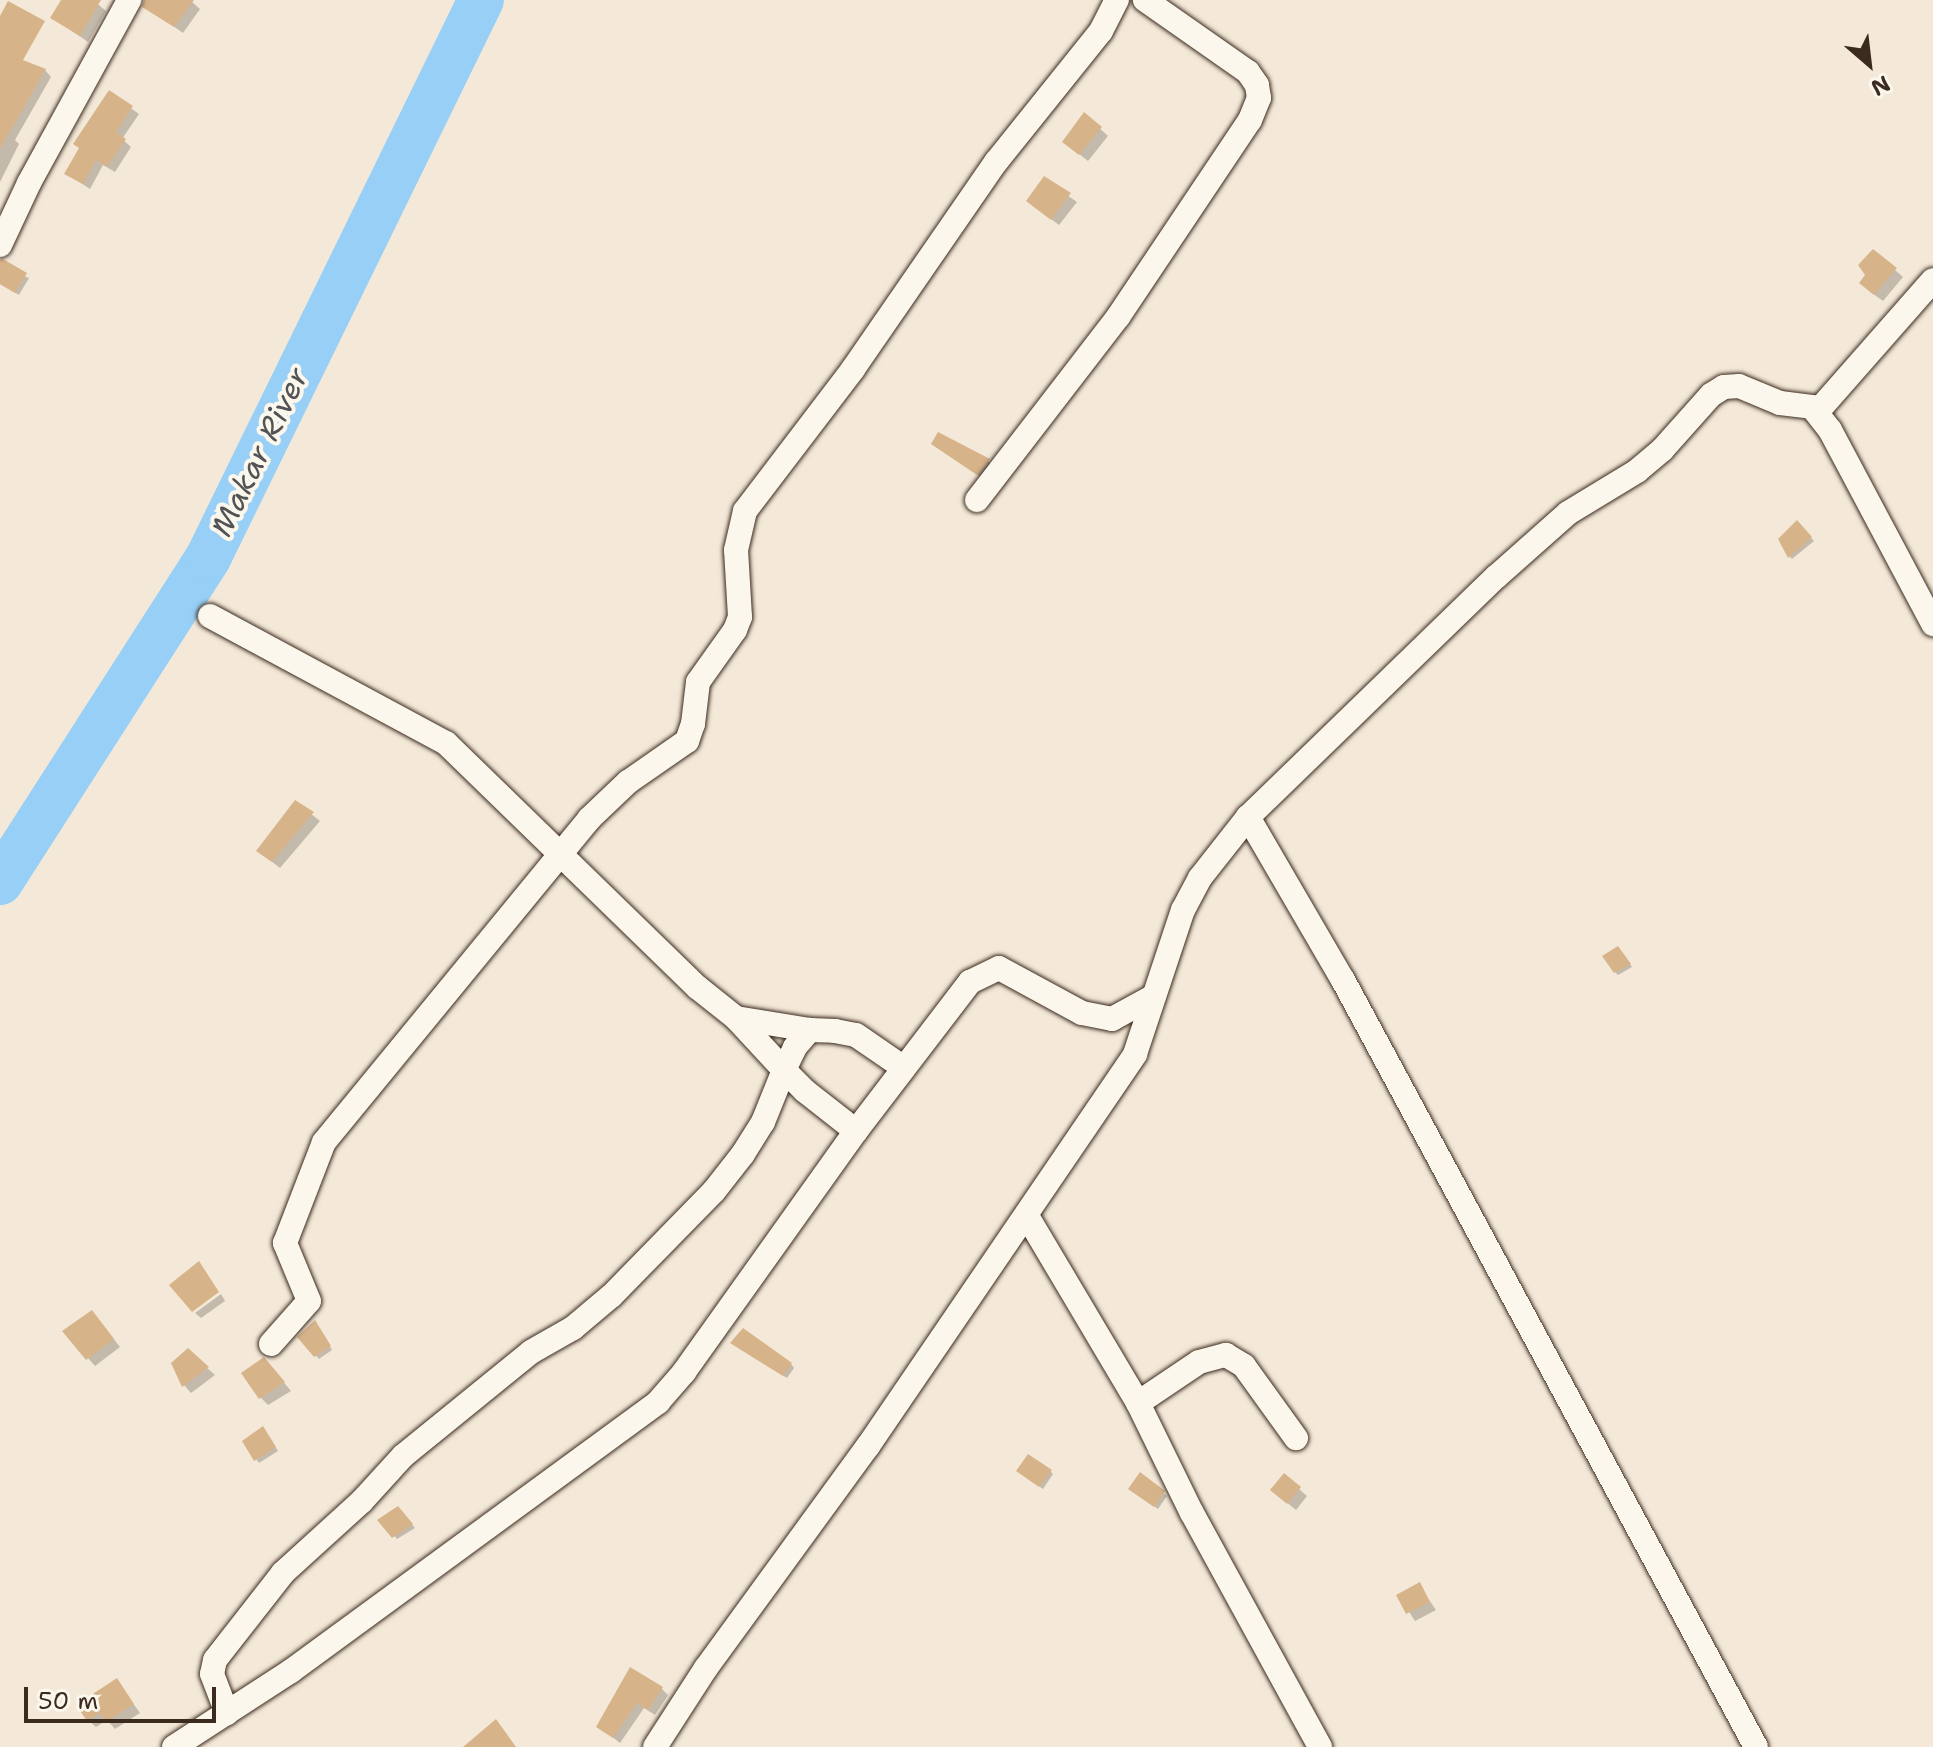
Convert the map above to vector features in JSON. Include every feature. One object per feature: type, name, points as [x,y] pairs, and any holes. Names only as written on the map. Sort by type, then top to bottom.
[{"type":"street","points":[[0,245],[29,183],[129,0]]},
{"type":"street","points":[[271,1344],[309,1301],[285,1243],[324,1142],[560,853],[628,782],[687,741],[698,682],[735,630],[740,617],[736,550],[745,511],[853,369],[996,162],[1101,31],[1117,0]]},
{"type":"street","points":[[977,500],[1118,317],[1250,120],[1259,98],[1257,85],[1248,72],[1145,0]]},
{"type":"street","points":[[1818,411],[1933,280]]},
{"type":"street","points":[[655,1747],[706,1668],[868,1446],[1135,1054],[1183,910],[1200,878],[1248,817],[1496,577],[1568,513],[1637,471],[1662,450],[1711,395],[1724,387],[1739,386],[1780,403],[1818,411],[1933,624]]},
{"type":"street","points":[[210,616],[446,743],[697,987],[736,1018],[805,1091],[856,1131]]},
{"type":"street","points":[[1248,817],[1366,1021],[1756,1747]]},
{"type":"street","points":[[174,1747],[291,1671],[658,1402],[684,1372],[856,1131],[970,982],[989,970],[999,968],[1082,1013],[1112,1019],[1154,996]]},
{"type":"street","points":[[736,1018],[856,1035],[904,1068]]},
{"type":"street","points":[[1112,1019],[1135,1054]]},
{"type":"street","points":[[227,1713],[212,1674],[215,1660],[283,1573],[361,1502],[403,1456],[531,1352],[573,1328],[611,1296],[714,1191],[763,1122],[795,1047],[810,1030]]},
{"type":"street","points":[[1027,1216],[1138,1403],[1192,1513],[1320,1747]]},
{"type":"street","points":[[1138,1403],[1199,1362],[1226,1355],[1244,1366],[1296,1438]]},
{"type":"building","points":[[61,0],[101,0],[80,36],[50,18]]},
{"type":"building","points":[[144,0],[194,0],[174,27],[142,7]]},
{"type":"building","points":[[8,1],[45,21],[23,60],[46,69],[0,149],[0,16]]},
{"type":"building","points":[[109,90],[133,106],[116,132],[126,139],[107,167],[96,160],[83,184],[64,174],[79,148],[73,144]]},
{"type":"building","points":[[1084,112],[1102,127],[1079,155],[1062,142]]},
{"type":"building","points":[[1044,176],[1071,193],[1051,220],[1026,201]]},
{"type":"building","points":[[1873,249],[1897,268],[1874,295],[1859,283],[1865,275],[1858,265]]},
{"type":"building","points":[[0,260],[27,273],[15,293],[0,284]]},
{"type":"building","points":[[938,432],[990,459],[977,475],[931,444]]},
{"type":"building","points":[[1797,520],[1812,537],[1788,558],[1778,539]]},
{"type":"building","points":[[295,800],[314,812],[272,862],[256,851]]},
{"type":"building","points":[[1618,946],[1631,964],[1614,973],[1602,956]]},
{"type":"building","points":[[199,1261],[219,1292],[192,1312],[169,1285]]},
{"type":"building","points":[[92,1310],[114,1339],[86,1360],[62,1331]]},
{"type":"building","points":[[315,1320],[331,1346],[314,1357],[297,1337]]},
{"type":"building","points":[[743,1328],[792,1363],[783,1376],[730,1343]]},
{"type":"building","points":[[188,1348],[209,1367],[182,1387],[171,1363]]},
{"type":"building","points":[[264,1357],[285,1382],[259,1399],[241,1373]]},
{"type":"building","points":[[263,1426],[276,1447],[254,1461],[242,1441]]},
{"type":"building","points":[[1028,1454],[1052,1470],[1039,1487],[1016,1471]]},
{"type":"building","points":[[1140,1472],[1165,1491],[1154,1507],[1128,1489]]},
{"type":"building","points":[[1284,1473],[1301,1487],[1287,1504],[1270,1490]]},
{"type":"building","points":[[398,1506],[413,1524],[392,1538],[377,1520]]},
{"type":"building","points":[[1420,1582],[1430,1602],[1406,1614],[1396,1595]]},
{"type":"building","points":[[630,1667],[663,1687],[648,1710],[637,1703],[613,1738],[596,1727]]},
{"type":"building","points":[[117,1678],[134,1704],[106,1722],[100,1713],[87,1721],[76,1705]]},
{"type":"building","points":[[496,1719],[516,1747],[463,1747]]},
{"type":"waterway","name":"Makar River","points":[[0,882],[208,558],[481,0]]}]
